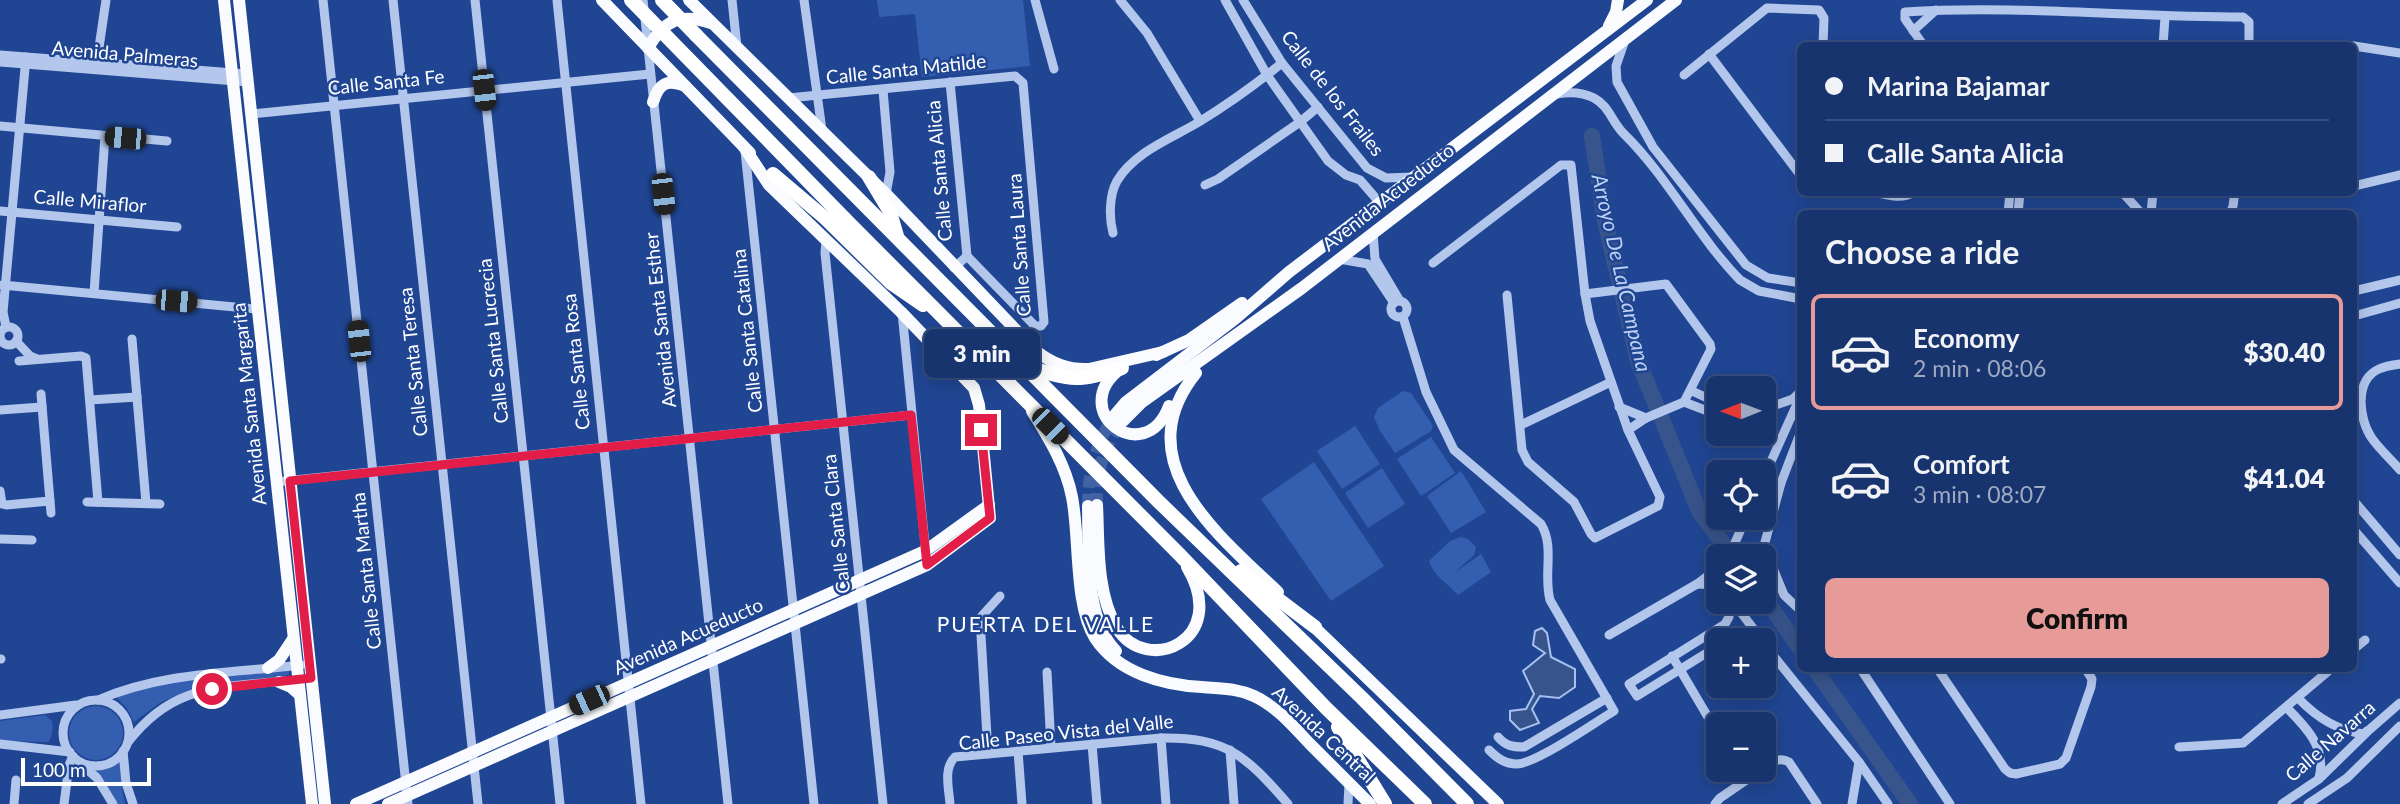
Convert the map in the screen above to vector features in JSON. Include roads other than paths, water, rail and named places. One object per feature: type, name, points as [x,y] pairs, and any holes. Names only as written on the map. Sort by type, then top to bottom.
[{"type":"highway","points":[[631,0],[1180,555],[1326,708],[1425,804]]},
{"type":"highway","points":[[662,0],[1195,537],[1469,804]]},
{"type":"highway","points":[[773,174],[825,218],[891,283],[945,319]]},
{"type":"highway","points":[[869,177],[890,212],[898,237]]},
{"type":"highway","points":[[1024,365],[1053,375],[1077,379],[1095,377],[1122,368]]},
{"type":"highway","points":[[1195,537],[1315,627]]},
{"type":"highway","points":[[1326,708],[1385,804]]},
{"type":"main road","name":"Avenida Santa Margarita","points":[[224,0],[257,309],[283,481],[304,679],[324,804]]},
{"type":"main road","name":"Avenida Santa Margarita","points":[[239,0],[283,481],[294,638],[303,665]]},
{"type":"main road","points":[[602,0],[773,174]]},
{"type":"main road","points":[[689,0],[886,194],[1028,344],[1057,365],[1079,369],[1163,352]]},
{"type":"main road","points":[[1606,31],[1616,12],[1618,0]]},
{"type":"main road","name":"Avenida Acueducto","points":[[1647,0],[1289,272],[1236,318],[1126,402],[1117,419],[1339,259],[1676,0]]},
{"type":"main road","points":[[648,48],[665,26],[686,18],[712,23]]},
{"type":"main road","points":[[668,66],[663,59],[666,40],[673,26],[686,18]]},
{"type":"main road","points":[[653,102],[656,91],[664,82],[671,81],[688,87]]},
{"type":"main road","points":[[744,147],[769,185],[901,312],[971,385],[978,399],[989,511]]},
{"type":"main road","points":[[1251,324],[1246,332],[1174,394],[1160,425],[1147,432],[1133,434],[1112,426],[1104,415],[1102,407],[1105,386],[1122,368],[1163,352],[1203,331],[1268,283],[1289,272]]},
{"type":"main road","points":[[1196,373],[1180,394],[1171,422],[1171,454],[1178,478],[1218,533],[1498,804]]},
{"type":"main road","name":"Avenida Central","points":[[1027,403],[1054,449],[1072,495],[1083,598],[1090,627],[1102,647],[1111,656],[1156,681],[1230,689],[1256,696],[1284,717],[1370,804]]},
{"type":"main road","points":[[1138,673],[1111,646],[1096,614],[1092,588],[1092,506],[1107,604],[1116,626],[1132,643],[1142,648],[1164,648],[1187,639],[1199,619],[1200,596],[1195,580],[1180,555]]},
{"type":"main road","name":"Avenida Acueducto","points":[[356,804],[925,551],[989,511]]},
{"type":"main road","name":"Avenida Acueducto","points":[[388,804],[408,800],[474,766],[927,565],[989,511]]},
{"type":"main road","points":[[268,668],[284,654],[294,638]]},
{"type":"main road","name":"Avenida Santa Margarita","points":[[304,679],[300,695],[312,804]]},
{"type":"main road","points":[[279,682],[300,695]]},
{"type":"main road","points":[[1443,751],[1489,804]]},
{"type":"street","points":[[96,66],[106,0]]},
{"type":"street","name":"Calle Santa Martha","points":[[323,0],[408,800]]},
{"type":"street","name":"Calle Santa Teresa","points":[[393,0],[478,804]]},
{"type":"street","name":"Calle Santa Lucrecia","points":[[475,0],[560,804]]},
{"type":"street","name":"Calle Santa Rosa","points":[[557,0],[641,804]]},
{"type":"street","name":"Avenida Santa Esther","points":[[643,0],[727,804]]},
{"type":"street","points":[[732,0],[738,49]]},
{"type":"street","points":[[804,0],[822,132]]},
{"type":"street","points":[[1035,0],[1054,69]]},
{"type":"street","points":[[1120,0],[1147,33],[1200,121]]},
{"type":"street","name":"Calle de los Frailes","points":[[1225,0],[1268,75],[1328,161],[1346,175],[1360,180],[1380,203]]},
{"type":"street","name":"Calle de los Frailes","points":[[1243,0],[1282,63],[1367,168],[1386,178],[1413,177]]},
{"type":"street","points":[[1684,75],[1767,8],[1819,10],[1824,18],[1824,42]]},
{"type":"street","points":[[1913,31],[1936,10]]},
{"type":"street","points":[[1921,42],[1905,19],[1905,12],[1936,10],[2243,17],[2249,22],[2249,42]]},
{"type":"street","points":[[2163,42],[2165,17]]},
{"type":"street","points":[[1625,39],[1616,66],[1616,82],[1653,147],[1746,265],[1768,278],[1797,282]]},
{"type":"street","points":[[2357,47],[2400,53]]},
{"type":"street","points":[[1709,54],[1797,171]]},
{"type":"street","name":"Avenida Palmeras","points":[[0,55],[26,61]]},
{"type":"street","points":[[26,61],[14,212],[3,285],[3,312],[6,327],[17,333],[16,341],[30,356],[39,360]]},
{"type":"street","name":"Avenida Palmeras","points":[[0,62],[26,61],[247,78]]},
{"type":"street","points":[[1113,233],[1110,221],[1112,193],[1116,182],[1140,157],[1200,121],[1282,63]]},
{"type":"street","name":"Calle Santa Fe","points":[[251,114],[650,74]]},
{"type":"street","name":"Calle Santa Matilde","points":[[788,98],[1015,76],[1023,83]]},
{"type":"street","name":"Calle Santa Alicia","points":[[950,82],[967,256]]},
{"type":"street","name":"Calle Santa Laura","points":[[967,256],[1035,326],[1044,323],[1023,83]]},
{"type":"street","points":[[883,90],[890,177],[886,194]]},
{"type":"street","points":[[1552,95],[1581,93],[1593,97],[1615,113],[1632,141],[1740,280],[1759,291],[1797,298]]},
{"type":"street","points":[[1205,185],[1218,179],[1318,107]]},
{"type":"street","points":[[0,126],[167,141]]},
{"type":"street","points":[[94,293],[105,136]]},
{"type":"street","name":"Calle Santa Catalina","points":[[744,147],[814,804]]},
{"type":"street","points":[[1433,263],[1561,165],[1571,165],[1590,321],[1628,430],[1660,497],[1658,506],[1595,538],[1574,502],[1524,457],[1507,295]]},
{"type":"street","points":[[2357,185],[2400,175]]},
{"type":"street","points":[[1667,187],[1679,179]]},
{"type":"street","points":[[2126,196],[2138,210]]},
{"type":"street","name":"Calle Miraflor","points":[[0,211],[177,227]]},
{"type":"street","points":[[1373,232],[1372,261],[1397,302],[1391,308],[1392,313],[1403,317],[1426,392],[1454,450],[1541,524],[1549,546],[1546,587],[1550,600],[1614,710],[1529,762],[1508,763],[1498,759],[1489,750]]},
{"type":"street","name":"Calle Santa Clara","points":[[826,240],[825,253],[883,804]]},
{"type":"street","points":[[954,268],[967,256]]},
{"type":"street","points":[[1339,259],[1372,261]]},
{"type":"street","points":[[2357,290],[2400,280]]},
{"type":"street","points":[[1585,294],[1666,284],[1708,338],[1711,349],[1692,391],[1684,402],[1649,417],[1628,430]]},
{"type":"street","points":[[3,285],[257,309]]},
{"type":"street","points":[[2357,315],[2400,303]]},
{"type":"street","points":[[901,312],[927,565]]},
{"type":"street","points":[[132,339],[146,503]]},
{"type":"street","points":[[19,361],[84,356],[98,502]]},
{"type":"street","points":[[2400,364],[2378,369],[2370,375],[2360,403],[2371,436],[2400,470]]},
{"type":"street","points":[[1521,425],[1611,382]]},
{"type":"street","points":[[1692,391],[1706,397]]},
{"type":"street","points":[[41,394],[51,513]]},
{"type":"street","points":[[1776,405],[1797,396]]},
{"type":"street","points":[[90,400],[137,397]]},
{"type":"street","points":[[1684,402],[1706,410]]},
{"type":"street","points":[[1771,460],[1797,402]]},
{"type":"street","points":[[0,410],[42,407]]},
{"type":"street","points":[[1619,407],[1649,417]]},
{"type":"street","points":[[283,481],[911,415]]},
{"type":"street","points":[[1797,441],[1781,483],[1764,546],[1784,595],[1797,607]]},
{"type":"street","points":[[1772,457],[1773,464],[1765,487],[1774,488],[1781,483]]},
{"type":"street","points":[[0,491],[2,504],[6,505],[50,501]]},
{"type":"street","points":[[87,502],[160,504]]},
{"type":"street","points":[[2357,505],[2400,555]]},
{"type":"street","points":[[2357,533],[2400,583]]},
{"type":"street","points":[[0,539],[32,540]]},
{"type":"street","points":[[1609,635],[1706,577]]},
{"type":"street","points":[[1697,583],[1706,584]]},
{"type":"street","points":[[988,754],[980,618],[1000,596]]},
{"type":"street","points":[[1706,654],[1637,696],[1629,684],[1725,624],[1729,614]]},
{"type":"street","points":[[1740,614],[1751,628]]},
{"type":"street","points":[[2357,647],[2365,640]]},
{"type":"street","points":[[1672,656],[1706,714]]},
{"type":"street","points":[[1776,660],[1859,762],[1888,804]]},
{"type":"street","points":[[0,715],[78,705],[98,700],[122,689],[158,680],[303,665]]},
{"type":"street","points":[[1047,672],[1051,747]]},
{"type":"street","points":[[1863,672],[1950,804]]},
{"type":"street","points":[[1940,672],[2005,769],[2016,774],[2060,764],[2066,758],[2091,687],[2092,679],[2088,672]]},
{"type":"street","points":[[2179,747],[2243,743],[2327,672]]},
{"type":"street","points":[[0,744],[73,756],[97,765],[116,758],[151,716],[178,699],[197,692],[304,679]]},
{"type":"street","points":[[1498,737],[1505,744],[1524,747],[1607,698]]},
{"type":"street","points":[[2298,698],[2323,721],[2358,733],[2364,734],[2369,730]]},
{"type":"street","points":[[98,700],[119,709],[126,719],[126,783],[132,804]]},
{"type":"street","name":"Calle Navarra","points":[[2282,804],[2319,779],[2400,703]]},
{"type":"street","points":[[78,705],[65,722],[65,743],[73,756],[97,778],[113,804]]},
{"type":"street","points":[[2287,708],[2313,735],[2320,765],[2319,779]]},
{"type":"street","name":"Calle Navarra","points":[[2308,804],[2320,800],[2347,778],[2400,726]]},
{"type":"street","name":"Calle Paseo Vista del Valle","points":[[950,804],[949,763],[955,757],[1191,737],[1210,741],[1230,750],[1263,776],[1288,804]]},
{"type":"street","points":[[1161,738],[1166,804]]},
{"type":"street","points":[[1092,744],[1097,804]]},
{"type":"street","points":[[1230,750],[1234,804]]},
{"type":"street","points":[[1018,751],[1022,804]]},
{"type":"street","points":[[64,804],[69,765],[73,756]]},
{"type":"street","points":[[1776,761],[1783,759],[1788,762],[1816,804]]},
{"type":"street","points":[[1852,804],[1859,762]]},
{"type":"street","points":[[13,804],[16,780]]},
{"type":"street","points":[[1715,804],[1720,797],[1743,782]]},
{"type":"street","points":[[1348,804],[1349,784]]},
{"type":"waterway","name":"Arroyo De La Campana","points":[[1592,136],[1605,221],[1638,361],[1700,513],[1724,544]]},
{"type":"waterway","name":"Arroyo De La Campana","points":[[1776,614],[1797,644]]},
{"type":"waterway","name":"Arroyo De La Campana","points":[[1817,672],[1910,804]]},
{"type":"tunnel","points":[[1088,506],[1094,459],[1114,416]]},
{"type":"tunnel","points":[[1097,505],[1102,462],[1121,423]]},
{"type":"district","name":"PUERTA DEL VALLE","points":[[1046,625]]}]
